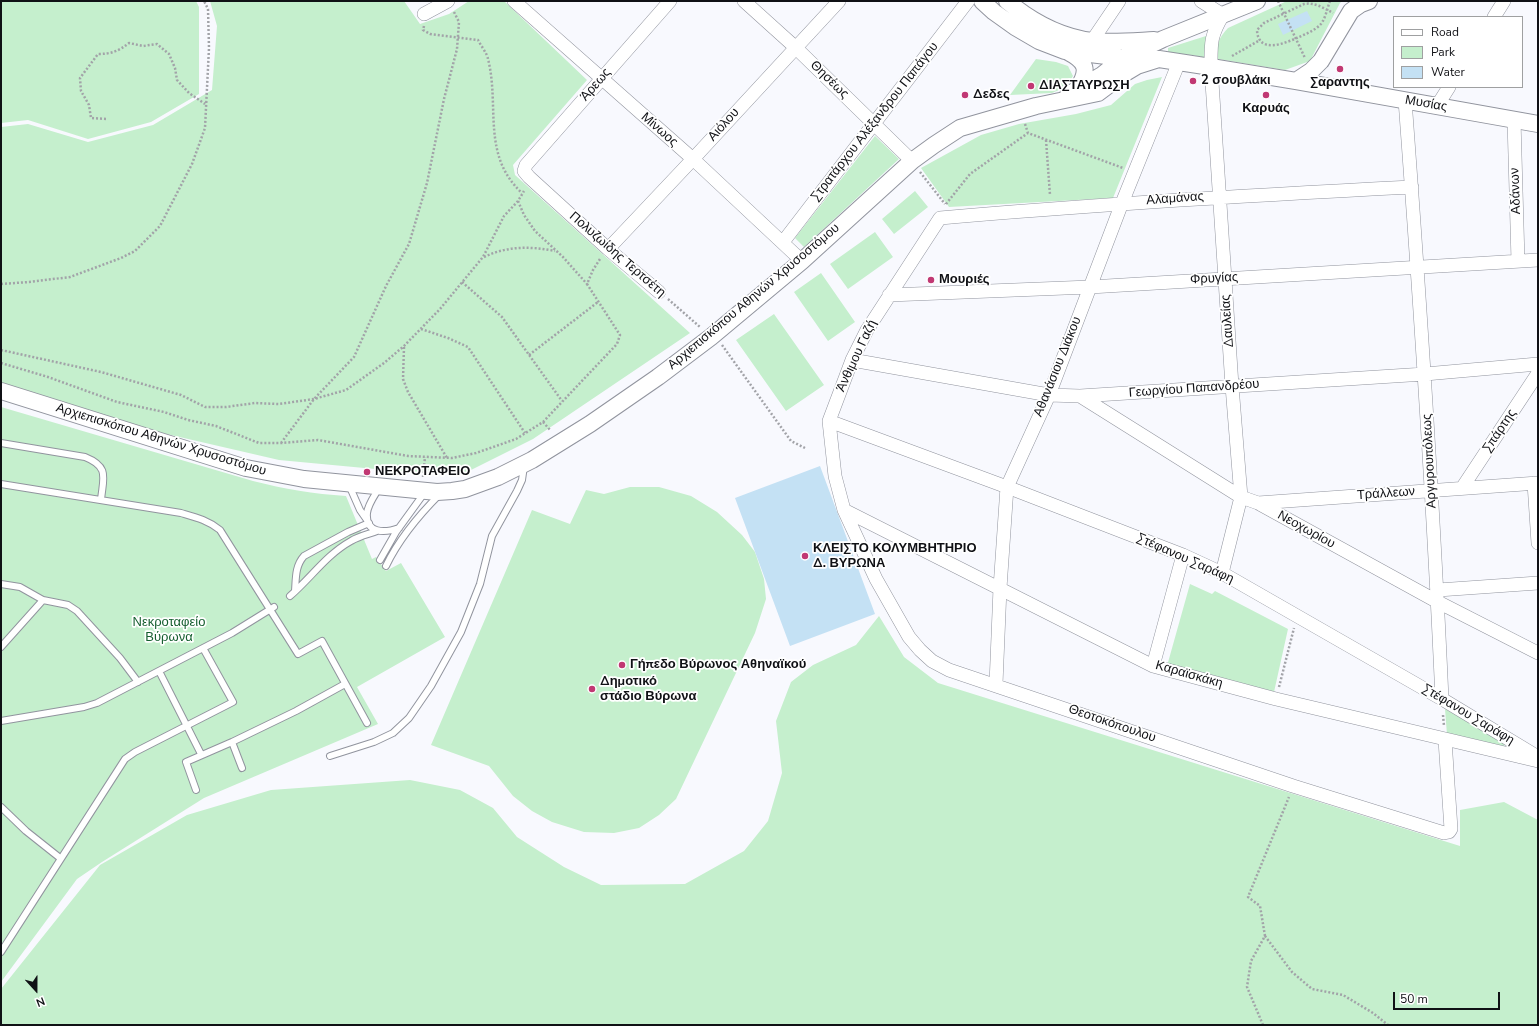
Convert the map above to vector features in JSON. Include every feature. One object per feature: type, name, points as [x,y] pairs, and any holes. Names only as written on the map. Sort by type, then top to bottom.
[{"type":"street","points":[[424,14],[448,1]]},
{"type":"street","name":"Μίνωος","points":[[514,1],[693,159],[802,261]]},
{"type":"street","name":"Άρεως","points":[[524,171],[526,165],[670,1]]},
{"type":"street","name":"Θησέως","points":[[744,1],[795,47],[912,161]]},
{"type":"street","name":"Αιόλου","points":[[608,249],[839,1]]},
{"type":"street","name":"Στρατάρχου Αλέξανδρου Παπάγου","points":[[783,242],[968,1]]},
{"type":"street","points":[[982,1],[994,12],[1015,27],[1039,41],[1079,58],[1085,66],[1086,72],[1078,88]]},
{"type":"street","points":[[1006,1],[1052,30],[1092,41],[1117,42],[1163,39],[1257,1]]},
{"type":"street","points":[[1092,41],[1118,1]]},
{"type":"street","points":[[1201,1],[1223,16]]},
{"type":"street","points":[[1296,81],[1311,71],[1321,61],[1351,11],[1361,4],[1369,1]]},
{"type":"street","points":[[1495,16],[1504,1]]},
{"type":"street","name":"Δαυλείας","points":[[1222,573],[1241,497],[1225,279],[1215,68],[1211,41],[1215,28],[1223,16]]},
{"type":"street","name":"Αρχιεπισκόπου Αθηνών Χρυσοστόμου","points":[[1060,100],[1078,88],[1102,76],[1123,58],[1163,39]]},
{"type":"street","name":"Μυσίας","points":[[1065,51],[1123,58],[1159,59],[1179,62],[1538,124]]},
{"type":"street","name":"Αρχιεπισκόπου Αθηνών Χρυσοστόμου","points":[[1,391],[246,468],[296,478],[349,485],[442,492],[464,489],[498,477],[524,464],[590,424],[640,391],[712,337],[802,261],[912,161],[960,128],[1060,100],[1098,93],[1137,66],[1159,59]]},
{"type":"street","name":"Αθανάσιου Διάκου","points":[[996,684],[1000,588],[1007,487],[1049,395],[1122,203],[1179,62]]},
{"type":"street","points":[[1437,106],[1448,88]]},
{"type":"street","name":"Αργυρουπόλεως","points":[[1405,100],[1425,374],[1438,596],[1442,699]]},
{"type":"street","name":"Αδάνων","points":[[1514,120],[1518,261]]},
{"type":"street","name":"Πολυζωίδης Τερτσέτη","points":[[524,171],[608,249],[659,292]]},
{"type":"street","name":"Αλαμάνας","points":[[940,218],[1049,208],[1220,196],[1412,187]]},
{"type":"street","name":"Άνθιμου Γαζή","points":[[844,510],[835,476],[829,421],[852,360],[867,330],[889,294],[940,218]]},
{"type":"street","name":"Φρυγίας","points":[[889,294],[1090,287],[1538,260]]},
{"type":"street","name":"Γεωργίου Παπανδρέου","points":[[852,360],[1049,395],[1080,396],[1425,374],[1538,364]]},
{"type":"street","name":"Σπάρτης","points":[[1462,488],[1538,374]]},
{"type":"street","name":"Νεοχωρίου","points":[[1080,396],[1241,497],[1258,503],[1438,596],[1538,653]]},
{"type":"street","name":"Στέφανου Σαράφη","points":[[829,421],[1007,487],[1183,555],[1222,573],[1442,699],[1538,757]]},
{"type":"street","points":[[1536,483],[1538,542]]},
{"type":"street","name":"Τράλλεων","points":[[1258,503],[1536,483]]},
{"type":"street","name":"Καραϊσκάκη","points":[[844,510],[1153,666],[1276,699],[1538,761]]},
{"type":"street","name":"Θεοτοκόπουλου","points":[[844,510],[876,579],[909,637],[932,661],[949,670],[996,684],[1293,786],[1444,834],[1449,832],[1451,829],[1445,740]]},
{"type":"street","points":[[1153,666],[1183,555]]},
{"type":"street","points":[[1438,596],[1538,583]]},
{"type":"lane","points":[[1,443],[85,457],[95,461],[103,470],[101,500]]},
{"type":"lane","points":[[330,756],[374,742],[394,733],[409,718],[431,686],[461,632],[480,584],[492,536],[522,480],[524,464]]},
{"type":"lane","points":[[1,484],[181,513],[206,520],[214,525],[220,530],[272,608],[298,654],[322,641],[367,723]]},
{"type":"lane","points":[[349,485],[360,510],[372,528],[377,531]]},
{"type":"lane","points":[[369,522],[367,514],[379,487]]},
{"type":"lane","points":[[380,560],[399,528],[426,491]]},
{"type":"lane","points":[[386,566],[393,552],[406,534],[428,506],[442,492]]},
{"type":"lane","points":[[295,592],[296,571],[299,562],[304,556],[369,522]]},
{"type":"lane","points":[[290,596],[324,562],[352,540],[377,531],[390,531],[399,528]]},
{"type":"lane","points":[[1,584],[20,587],[43,600],[68,605],[77,610],[120,658],[138,682]]},
{"type":"lane","points":[[1,646],[43,600]]},
{"type":"lane","points":[[1,720],[84,707],[97,703],[232,633],[272,608]]},
{"type":"lane","points":[[1,952],[125,759],[135,752],[233,702],[203,648]]},
{"type":"lane","points":[[159,671],[201,754]]},
{"type":"lane","points":[[196,790],[186,762],[201,754],[232,742],[296,711],[346,684]]},
{"type":"lane","points":[[232,742],[242,768]]},
{"type":"lane","points":[[1,807],[26,831],[60,858]]},
{"type":"path","points":[[1,284],[70,277],[121,258],[135,251],[160,226],[192,164],[205,128],[209,48],[208,9],[204,1]]},
{"type":"path","points":[[281,443],[314,399],[354,357],[386,286],[409,244],[427,183],[444,99],[457,50],[459,22],[448,1]]},
{"type":"path","points":[[1278,1],[1311,71]]},
{"type":"path","points":[[1330,1],[1326,10],[1319,26],[1282,44],[1267,44],[1260,40],[1257,30],[1259,27],[1310,3],[1326,10],[1346,20]]},
{"type":"path","points":[[424,14],[424,30],[430,34],[478,40],[488,58],[493,128],[500,158],[512,184],[522,193]]},
{"type":"path","points":[[1215,68],[1230,57],[1260,40]]},
{"type":"path","points":[[106,120],[91,118],[89,105],[81,91],[80,78],[98,54],[107,54],[119,51],[129,43],[143,46],[158,44],[169,54],[175,68],[177,80],[189,93],[206,104]]},
{"type":"path","points":[[1021,110],[1028,133]]},
{"type":"path","points":[[1028,133],[1135,173]]},
{"type":"path","points":[[922,175],[945,205],[970,174],[1028,133]]},
{"type":"path","points":[[1046,140],[1050,197],[1049,208]]},
{"type":"path","points":[[1,350],[101,372],[181,395],[205,407],[226,407],[255,403],[279,404],[314,399],[346,390],[384,364],[440,309],[482,257],[504,216],[518,202],[522,193],[527,188],[538,196],[546,193]]},
{"type":"path","points":[[1,363],[48,377],[117,402],[164,412],[188,420],[216,426],[259,443],[318,440],[408,456],[448,458],[476,453],[516,438],[543,422],[604,359],[616,344],[620,335],[587,284],[535,231],[524,215],[518,202]]},
{"type":"path","points":[[482,257],[496,251],[516,247],[538,248],[555,251]]},
{"type":"path","points":[[587,284],[593,270],[608,249]]},
{"type":"path","points":[[462,282],[502,317],[562,401]]},
{"type":"path","name":"Πολυζωίδης Τερτσέτη","points":[[659,292],[712,337]]},
{"type":"path","points":[[529,355],[598,302]]},
{"type":"path","points":[[421,329],[468,346],[525,433]]},
{"type":"path","points":[[404,346],[403,379],[408,392],[448,458]]},
{"type":"path","points":[[731,358],[791,441],[805,448]]},
{"type":"path","points":[[1276,699],[1297,617]]},
{"type":"path","points":[[1442,699],[1445,740]]},
{"type":"path","points":[[1293,786],[1248,898],[1260,906],[1265,936],[1292,972],[1312,989],[1344,995],[1373,1013],[1388,1025]]},
{"type":"path","points":[[1263,1025],[1248,988],[1251,961],[1265,936]]},
{"type":"green space","points":[[1,1],[196,1],[199,7],[199,94],[151,122],[88,139],[28,120],[1,123]]},
{"type":"green space","points":[[210,1],[404,1],[420,24],[449,14],[469,1],[504,1],[587,80],[513,165],[515,175],[690,333],[533,439],[463,474],[407,472],[279,460],[132,426],[1,384],[1,127],[28,124],[88,142],[153,125],[212,90],[217,26]]},
{"type":"green space","points":[[1287,1],[1342,1],[1310,61],[1285,70],[1218,59],[1218,42],[1228,28]]},
{"type":"green space","points":[[1206,36],[1205,58],[1193,55],[1168,54],[1168,48]]},
{"type":"green space","points":[[1036,59],[1056,62],[1068,66],[1073,76],[1066,87],[1052,93],[1010,95]]},
{"type":"green space","points":[[1162,77],[1113,198],[949,207],[921,168],[981,135],[1019,124],[1076,114],[1111,105],[1135,84]]},
{"type":"green space","points":[[875,136],[899,159],[804,247],[795,238]]},
{"type":"green space","points":[[915,191],[928,207],[894,234],[882,219]]},
{"type":"green space","points":[[875,232],[893,257],[848,289],[830,264]]},
{"type":"green space","points":[[821,273],[855,322],[828,341],[794,292]]},
{"type":"green space","points":[[774,314],[824,385],[786,411],[736,340]]},
{"type":"green space","name":"Νεκροταφείο Βύρωνα","points":[[1,407],[253,481],[299,491],[346,496],[372,559],[376,557],[386,571],[401,563],[445,637],[357,687],[378,724],[204,798],[77,879],[1,982]]},
{"type":"green space","name":"Δημοτικό στάδιο Βύρωνα","points":[[630,487],[659,487],[691,496],[717,512],[742,535],[755,552],[764,579],[766,599],[755,633],[676,799],[659,815],[639,828],[614,833],[584,832],[552,822],[532,811],[513,796],[489,766],[431,745],[532,510],[570,524],[586,490],[604,494]]},
{"type":"green space","points":[[1190,584],[1212,594],[1215,591],[1288,629],[1274,692],[1167,666]]},
{"type":"green space","points":[[879,616],[904,657],[938,683],[1460,846],[1460,810],[1504,802],[1538,820],[1538,1025],[1,1025],[1,989],[100,865],[187,815],[271,790],[410,780],[460,790],[493,808],[517,837],[564,867],[601,885],[685,884],[744,851],[768,821],[782,773],[776,721],[791,682],[813,665],[856,645]]},
{"type":"green space","points":[[1445,709],[1506,742],[1503,749],[1447,735]]},
{"type":"water","points":[[1307,11],[1312,21],[1283,35],[1278,24]]},
{"type":"water","name":"ΚΛΕΙΣΤΟ ΚΟΛΥΜΒΗΤΗΡΙΟ Δ. ΒΥΡΩΝΑ","points":[[820,466],[875,614],[790,646],[735,498]]},
{"type":"place","name":"Σαραντης","points":[[1340,69]]},
{"type":"place","name":"2 σουβλάκι","points":[[1193,81]]},
{"type":"place","name":"ΔΙΑΣΤΑΥΡΩΣΗ","points":[[1031,86]]},
{"type":"place","name":"Δεδες","points":[[965,95]]},
{"type":"place","name":"Καρυάς","points":[[1266,95]]},
{"type":"place","name":"Μουριές","points":[[931,280]]},
{"type":"place","name":"ΝΕΚΡΟΤΑΦΕΙΟ","points":[[367,472]]},
{"type":"place","name":"ΚΛΕΙΣΤΟ ΚΟΛΥΜΒΗΤΗΡΙΟ Δ. ΒΥΡΩΝΑ","points":[[805,556]]},
{"type":"place","name":"Γήπεδο Βύρωνος Αθηναϊκού","points":[[622,665]]},
{"type":"place","name":"Δημοτικό στάδιο Βύρωνα","points":[[592,689]]}]
